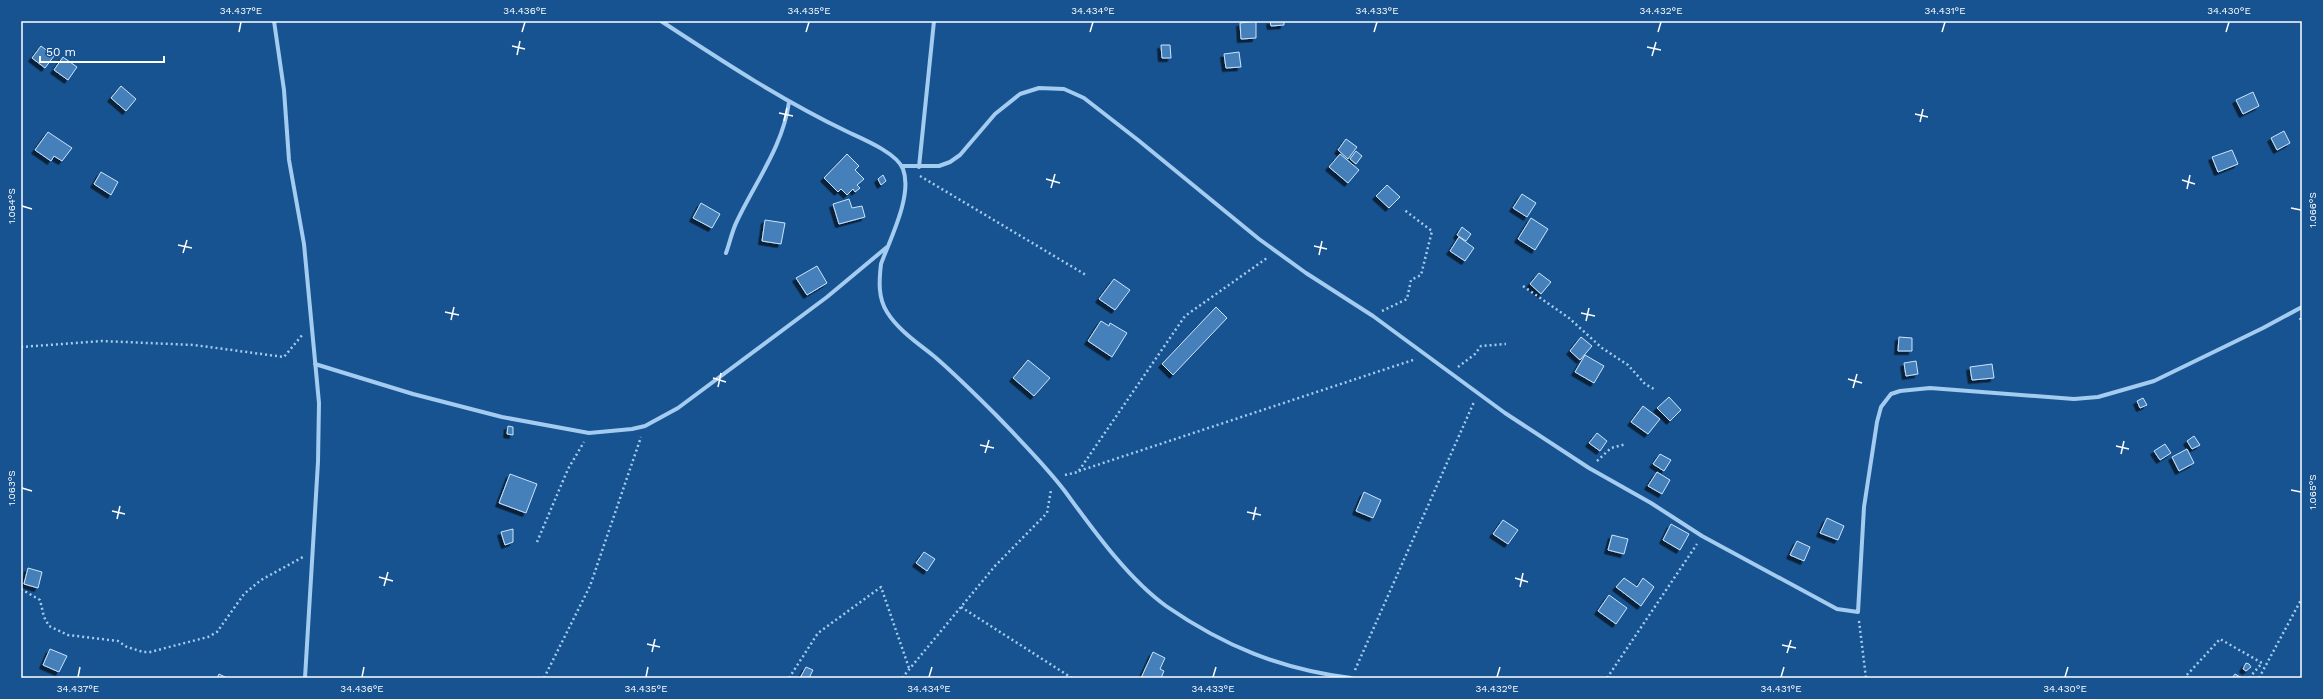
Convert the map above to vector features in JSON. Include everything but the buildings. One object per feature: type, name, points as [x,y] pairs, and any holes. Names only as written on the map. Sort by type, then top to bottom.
[{"type":"street","points":[[274,21],[284,90],[289,160],[304,244],[319,403],[313,551],[305,678]]},
{"type":"street","points":[[661,21],[789,102],[882,150],[902,166],[939,166],[960,155],[995,114],[1015,97],[1039,88],[1064,89],[1084,98],[1227,214],[1306,273],[1373,316],[1478,393],[1589,468],[1651,503],[1702,536],[1837,609],[1858,612],[1864,508],[1877,422],[1882,407],[1891,394],[1900,391],[1930,388],[2074,399],[2098,397],[2154,381],[2263,328],[2302,307]]},
{"type":"street","points":[[919,167],[934,21]]},
{"type":"street","points":[[726,253],[736,222],[774,152],[787,116],[789,102]]},
{"type":"street","points":[[902,166],[905,191],[881,264],[880,284],[882,302],[888,314],[980,399],[1053,477],[1122,564],[1164,604],[1184,618],[1226,642],[1276,663],[1312,673],[1351,678]]},
{"type":"street","points":[[315,364],[412,394],[502,417],[589,433],[614,432],[646,426],[678,408],[708,386],[827,297],[888,246]]},
{"type":"path","points":[[902,166],[1086,275]]},
{"type":"path","points":[[1373,316],[1407,299],[1411,280],[1421,275],[1427,258],[1432,231],[1403,209]]},
{"type":"path","points":[[1078,472],[1185,316],[1277,251]]},
{"type":"path","points":[[1523,286],[1569,318],[1602,348],[1628,365],[1645,384],[1654,389]]},
{"type":"path","points":[[21,347],[102,341],[194,345],[284,357],[312,323]]},
{"type":"path","points":[[1449,373],[1475,354],[1481,346],[1506,344]]},
{"type":"path","points":[[902,678],[995,566],[1047,512],[1053,477],[1078,472],[1426,356]]},
{"type":"path","points":[[1355,671],[1478,393]]},
{"type":"path","points":[[544,678],[590,586],[646,426]]},
{"type":"path","points":[[538,542],[568,468],[589,433]]},
{"type":"path","points":[[1589,468],[1611,448],[1626,444]]},
{"type":"path","points":[[1607,678],[1702,536]]},
{"type":"path","points":[[21,589],[40,600],[44,617],[49,626],[68,635],[118,641],[127,647],[143,652],[150,652],[208,638],[217,632],[244,594],[261,580],[313,551]]},
{"type":"path","points":[[790,678],[818,633],[881,587],[909,668]]},
{"type":"path","points":[[2259,678],[2302,598]]},
{"type":"path","points":[[961,607],[1072,678]]},
{"type":"path","points":[[1858,612],[1866,678]]},
{"type":"path","points":[[2187,678],[2220,639],[2262,663],[2250,677]]}]
